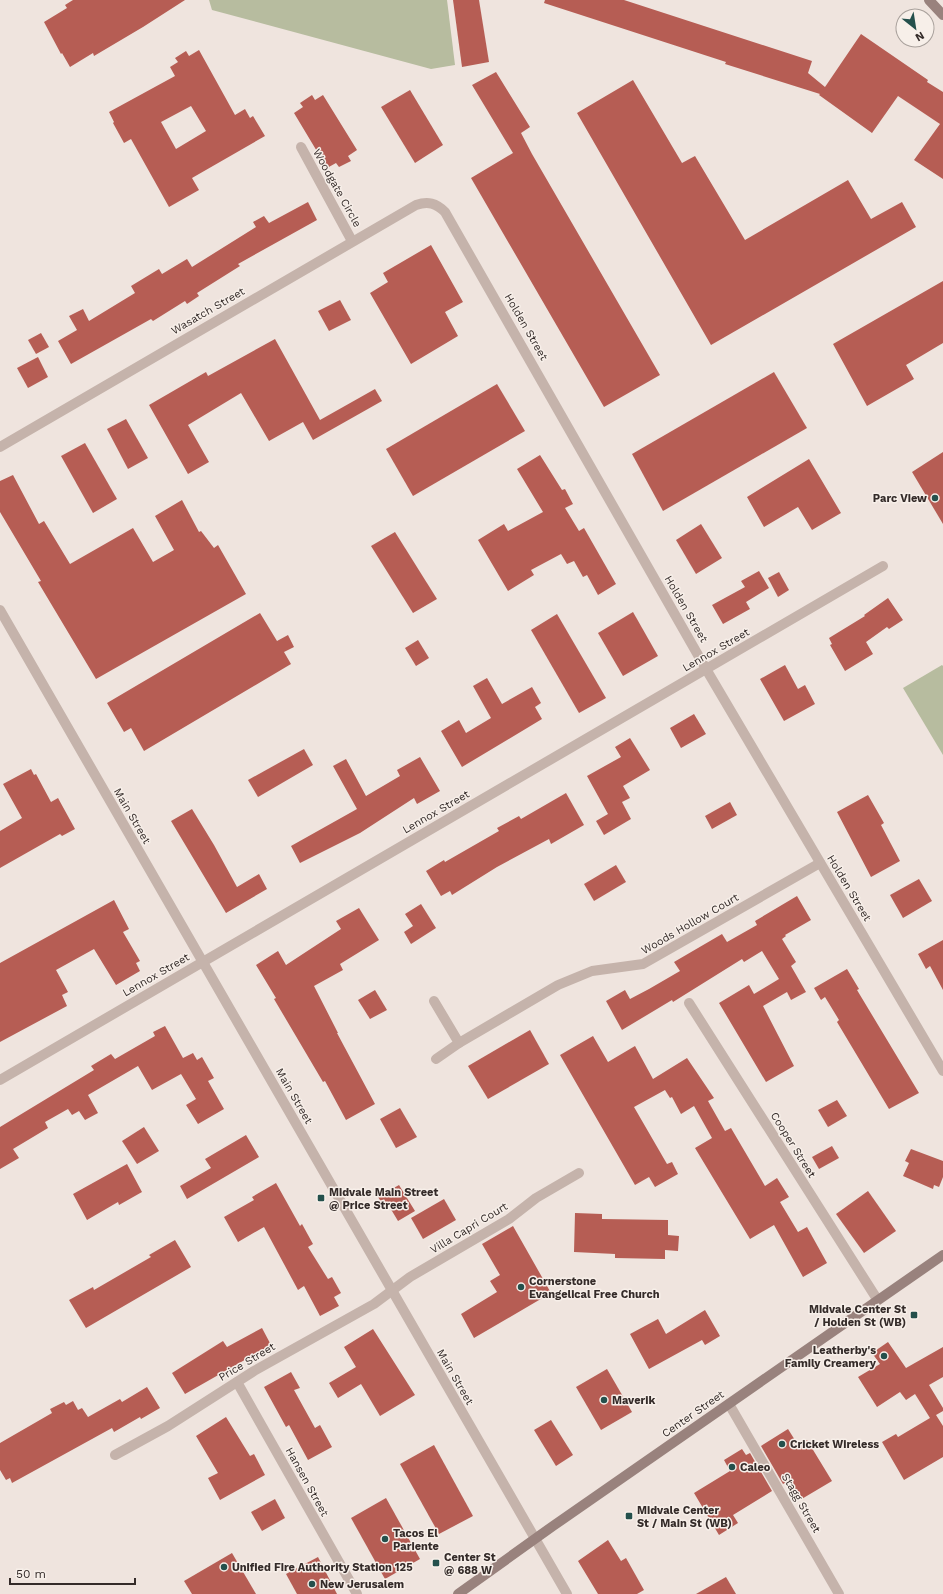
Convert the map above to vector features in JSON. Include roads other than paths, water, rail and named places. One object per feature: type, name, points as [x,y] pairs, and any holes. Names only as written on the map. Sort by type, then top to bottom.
[{"type":"main road","points":[[928,0],[943,15]]},
{"type":"main road","name":"Center Street","points":[[458,1594],[534,1539],[943,1255]]},
{"type":"street","name":"Woodgate Circle","points":[[301,147],[352,241]]},
{"type":"street","name":"Wasatch Street","points":[[0,447],[352,241],[416,205],[431,203]]},
{"type":"street","name":"Holden Street","points":[[431,203],[439,205],[449,218],[706,669],[943,1071]]},
{"type":"street","name":"Lennox Street","points":[[0,1080],[883,566]]},
{"type":"street","name":"Main Street","points":[[0,610],[567,1594]]},
{"type":"street","name":"Woods Hollow Court","points":[[436,1059],[459,1043],[575,977],[592,971],[643,964],[820,863]]},
{"type":"street","points":[[434,1001],[459,1043]]},
{"type":"street","name":"Cooper Street","points":[[689,1003],[877,1300]]},
{"type":"street","name":"Villa Capri Court","points":[[391,1290],[410,1277],[509,1219],[536,1198],[579,1172]]},
{"type":"street","name":"Price Street","points":[[115,1456],[168,1426],[237,1382],[374,1304],[391,1290]]},
{"type":"street","name":"Hansen Street","points":[[237,1382],[357,1594]]},
{"type":"street","name":"Stagg Street","points":[[729,1404],[839,1594]]},
{"type":"place","name":"Parc View","points":[[935,498]]},
{"type":"place","name":"Midvale Main Street @ Price Street","points":[[321,1198]]},
{"type":"place","name":"Cornerstone Evangelical Free Church","points":[[521,1287]]},
{"type":"place","name":"Midvale Center St / Holden St (WB)","points":[[914,1315]]},
{"type":"place","name":"Leatherby's Family Creamery","points":[[884,1356]]},
{"type":"place","name":"Maverik","points":[[604,1400]]},
{"type":"place","name":"Cricket Wireless","points":[[782,1444]]},
{"type":"place","name":"Caleo","points":[[732,1467]]},
{"type":"place","name":"Midvale Center St / Main St (WB)","points":[[629,1516]]},
{"type":"place","name":"Tacos El Pariente","points":[[385,1539]]},
{"type":"place","name":"Center St @ 688 W","points":[[436,1563]]},
{"type":"place","name":"Unified Fire Authority Station 125","points":[[224,1567]]},
{"type":"place","name":"New Jerusalem","points":[[312,1584]]}]
